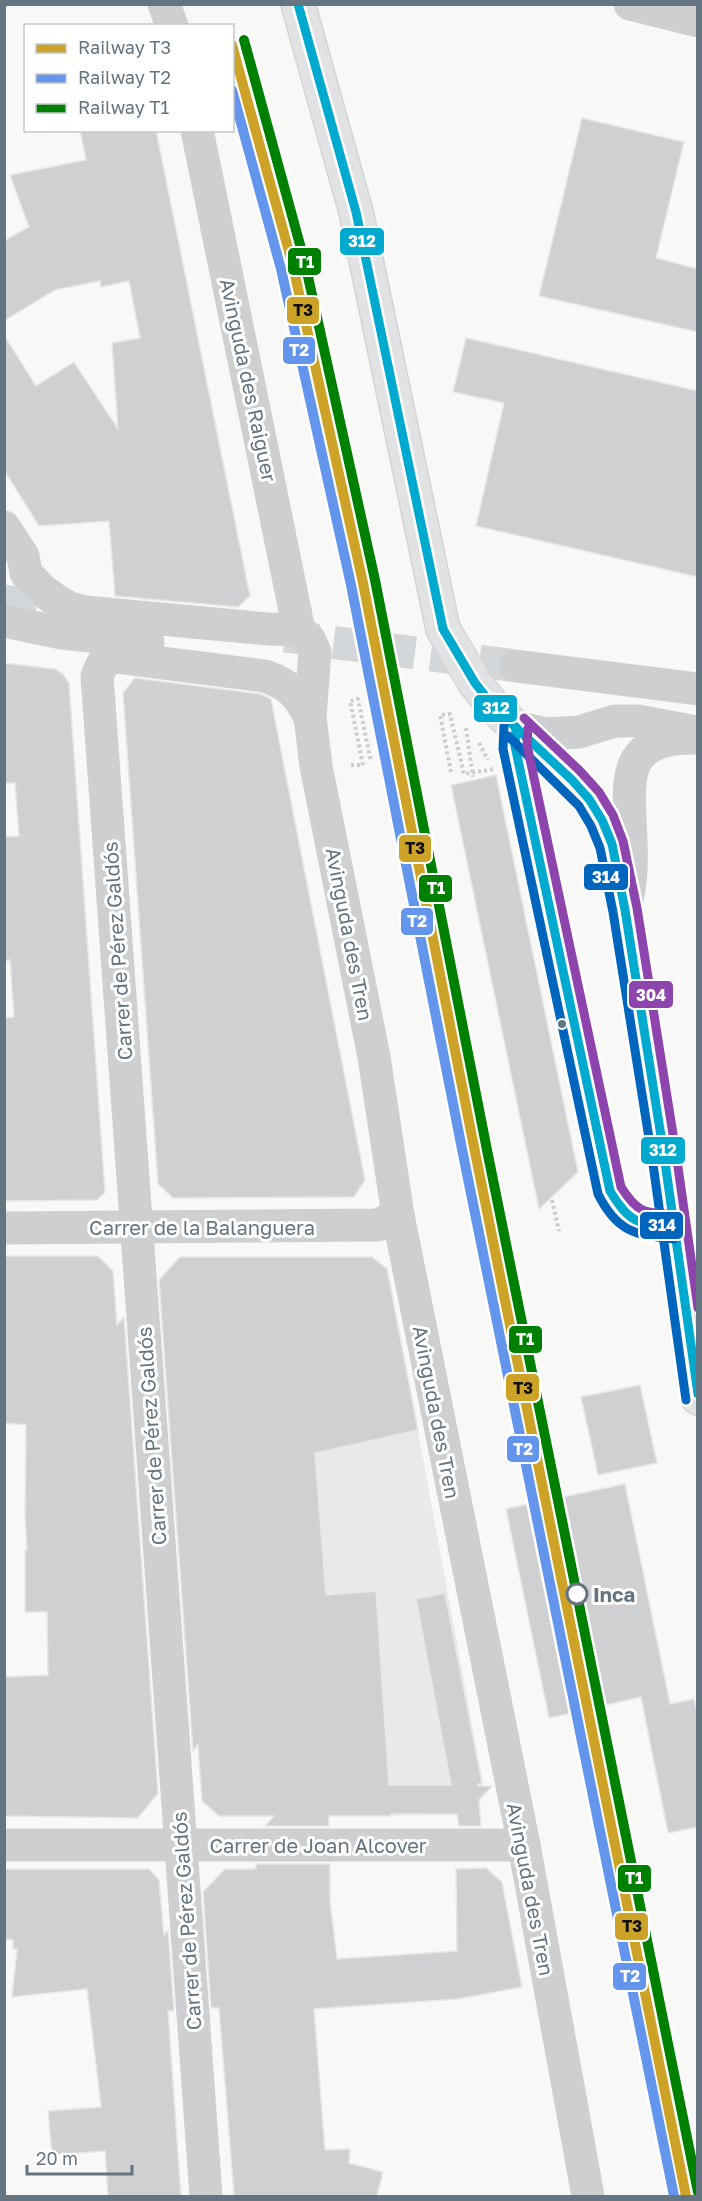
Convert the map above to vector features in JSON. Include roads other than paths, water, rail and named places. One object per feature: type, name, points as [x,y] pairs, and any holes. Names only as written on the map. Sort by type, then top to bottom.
[{"type":"main road","points":[[298,4],[356,212],[443,629],[475,683],[494,707],[572,780],[589,800],[602,820],[612,844],[625,910],[675,1227],[689,1264],[698,1398]]},
{"type":"street","points":[[164,4],[171,24]]},
{"type":"street","points":[[630,4],[698,21]]},
{"type":"street","name":"Avinguda des Raiguer","points":[[197,132],[299,630]]},
{"type":"street","points":[[4,527],[23,556],[34,582],[70,608],[85,612],[268,630],[299,630]]},
{"type":"street","points":[[4,609],[21,588],[34,582]]},
{"type":"street","points":[[4,621],[62,633],[276,656]]},
{"type":"street","name":"Avinguda des Tren","points":[[299,630],[309,639],[315,652],[310,717],[316,766],[374,1057],[398,1215],[524,1845],[588,2196]]},
{"type":"street","name":"Carrer de Pérez Galdós","points":[[206,2196],[97,676],[104,663],[115,657],[265,676],[283,683],[299,697],[310,717]]},
{"type":"street","points":[[698,688],[516,674],[698,706]]},
{"type":"street","points":[[516,727],[547,734],[579,732],[615,721],[638,721],[685,729],[698,736]]},
{"type":"street","points":[[625,910],[630,884],[631,845],[628,791],[631,771],[647,748],[663,741],[698,736]]},
{"type":"street","name":"Carrer de la Balanguera","points":[[4,1228],[378,1225],[398,1215]]},
{"type":"street","name":"Carrer de Joan Alcover","points":[[4,1845],[524,1845]]},
{"type":"lane","points":[[516,727],[515,746],[574,1013],[610,1191],[623,1214],[639,1224],[675,1227]]},
{"type":"tunnel","points":[[4,601],[79,611]]},
{"type":"tunnel","points":[[285,636],[516,666]]},
{"type":"rail line","name":"T1","points":[[244,40],[305,263],[375,580],[487,1150],[698,2192]]},
{"type":"rail line","name":"T3","points":[[234,52],[293,266],[363,583],[475,1152],[686,2196]]},
{"type":"rail line","name":"T2","points":[[234,97],[281,269],[351,585],[463,1154],[674,2196]]},
{"type":"place","name":"Inca","points":[[577,1594]]}]
